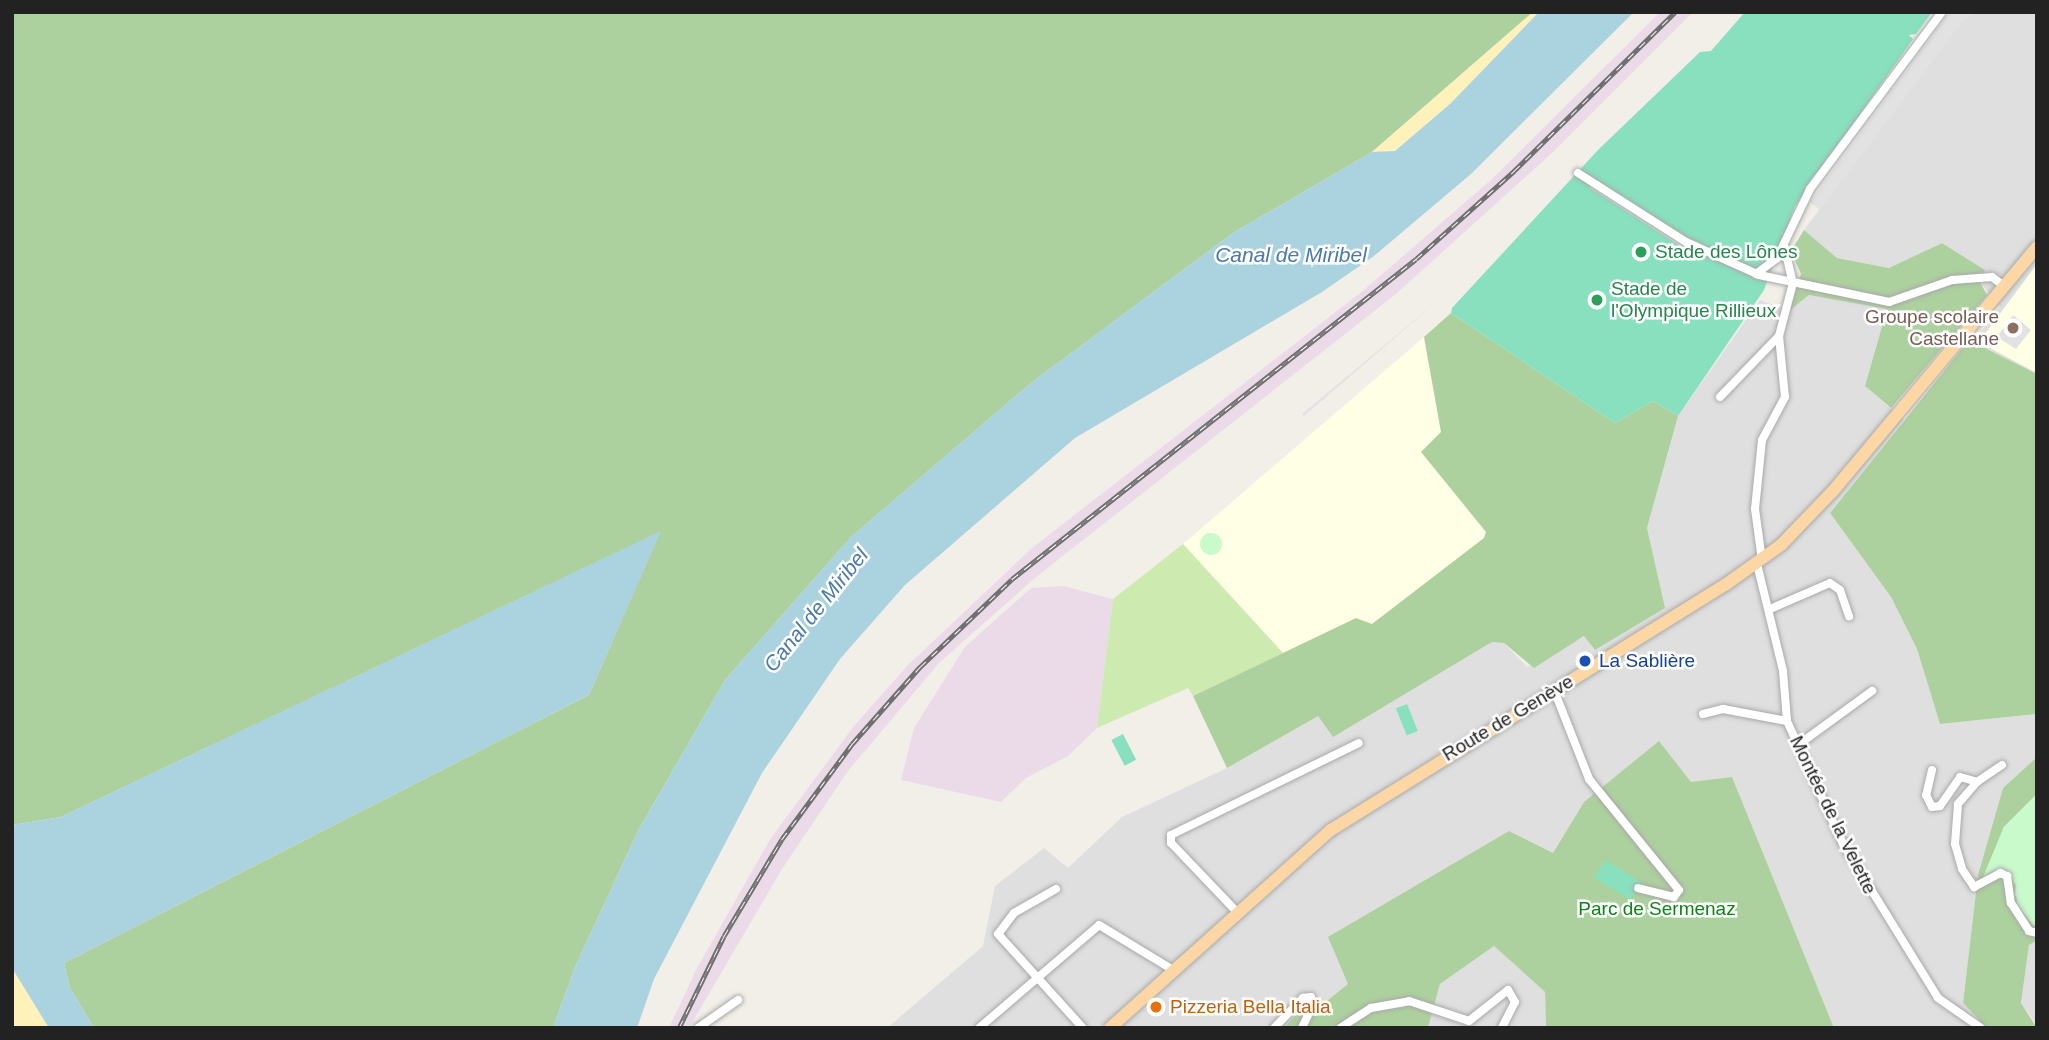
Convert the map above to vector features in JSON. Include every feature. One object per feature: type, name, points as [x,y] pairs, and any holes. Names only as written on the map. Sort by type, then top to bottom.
[{"type":"main road","name":"Route de Genève","points":[[1110,1028],[1331,830],[1760,562],[1812,516],[2037,247]]},
{"type":"street","points":[[1756,274],[1769,268],[1784,245],[1810,189],[1942,12]]},
{"type":"street","points":[[1578,173],[1686,242],[1756,274],[1889,302],[1952,280],[1993,277],[2004,286]]},
{"type":"street","points":[[1720,397],[1779,336],[1793,283],[1784,245]]},
{"type":"street","name":"Montée de la Velette","points":[[1779,336],[1785,397],[1762,440],[1755,509],[1760,562],[1787,720],[1872,897],[1944,1005],[1981,1028]]},
{"type":"street","points":[[1770,610],[1830,583],[1840,590],[1849,616]]},
{"type":"street","points":[[1554,690],[1589,779],[1679,890],[1674,897],[1638,888]]},
{"type":"street","points":[[1798,745],[1872,691]]},
{"type":"street","points":[[1703,714],[1723,709],[1787,720]]},
{"type":"street","points":[[1237,912],[1171,843],[1171,835],[1359,743]]},
{"type":"street","points":[[2002,765],[1977,782],[1954,816],[1958,857],[1974,887],[2000,873],[2007,876],[2011,902],[2029,931],[2037,933]]},
{"type":"street","points":[[1932,770],[1926,794],[1932,807],[1940,806],[1960,777],[1977,782]]},
{"type":"street","points":[[1056,890],[1014,913],[1000,928],[999,937],[1083,1028]]},
{"type":"street","points":[[979,1028],[1099,925],[1173,970]]},
{"type":"street","points":[[1340,1028],[1371,1008],[1409,1001],[1469,1021],[1508,990],[1515,1002],[1502,1028]]},
{"type":"street","points":[[1274,1028],[1303,998],[1311,997],[1313,1005],[1302,1028]]},
{"type":"street","points":[[698,1028],[738,1000]]},
{"type":"shaded area","points":[[1660,12],[1693,12],[1552,153],[1396,294],[1036,577],[939,663],[848,771],[782,869],[689,1028],[669,1028],[697,968],[771,838],[854,726],[908,665],[1032,548],[1364,290],[1492,179]]},
{"type":"shaded area","points":[[1950,12],[1974,12],[1962,21],[1820,210],[1810,202]]},
{"type":"shaded area","points":[[1974,12],[2037,12],[2037,374],[1973,342],[2000,307],[1980,282],[1985,270],[1942,243],[1890,268],[1837,258],[1804,230],[1962,21]]},
{"type":"shaded area","points":[[1592,184],[1699,252],[1697,257],[1590,188]]},
{"type":"shaded area","name":"Groupe scolaire Castellane","points":[[2037,264],[2037,373],[1979,342]]},
{"type":"shaded area","points":[[1809,295],[1887,309],[1865,386],[1904,420],[1830,513],[1891,597],[1917,649],[1940,724],[2037,714],[2037,757],[2003,788],[1978,875],[1963,1003],[1987,1028],[1834,1028],[1732,778],[1584,802],[1553,853],[1329,937],[1349,984],[1328,1000],[1301,1009],[1284,1028],[887,1028],[983,946],[995,886],[1044,848],[1068,868],[1122,817],[1227,768],[1319,715],[1333,736],[1492,642],[1504,643],[1527,667],[1585,636],[1594,650],[1664,608],[1647,528],[1678,416],[1760,300],[1789,311]]},
{"type":"shaded area","points":[[1440,299],[1304,416],[1302,414]]},
{"type":"shaded area","points":[[2013,315],[2031,330],[2016,349],[1997,337]]},
{"type":"shaded area","points":[[1424,337],[1441,432],[1486,532],[1484,538],[1372,624],[1356,619],[1283,653],[1183,544]]},
{"type":"shaded area","points":[[1063,586],[1113,599],[1097,728],[1068,756],[1026,778],[1001,802],[901,780],[914,728],[965,647],[1031,588]]},
{"type":"shaded area","points":[[2037,940],[2037,1025],[2021,1003],[2029,944]]},
{"type":"shaded area","points":[[1494,946],[1545,992],[1546,1028],[1428,1028],[1440,984]]},
{"type":"green space","points":[[12,12],[1533,12],[1372,152],[1233,233],[1031,383],[851,537],[725,680],[638,831],[575,967],[553,1028],[94,1028],[70,988],[64,963],[589,695],[660,532],[61,817],[12,825]]},
{"type":"green space","name":"Stade des Lônes","points":[[1745,12],[1932,12],[1916,34],[1909,35],[1913,39],[1795,206],[1764,290],[1678,416],[1653,401],[1615,423],[1451,313],[1452,308],[1598,150],[1700,52],[1711,51]]},
{"type":"green space","points":[[1804,230],[1837,258],[1889,268],[1942,243],[1985,270],[1980,282],[1987,295],[1891,408],[1865,386],[1887,309],[1809,295],[1789,311],[1801,274],[1791,251]]},
{"type":"green space","points":[[1451,313],[1615,423],[1653,401],[1678,416],[1647,528],[1665,608],[1595,650],[1584,636],[1534,668],[1504,643],[1492,642],[1333,737],[1318,716],[1227,768],[1193,696],[1356,618],[1372,624],[1484,538],[1486,532],[1421,452],[1441,432],[1424,337]]},
{"type":"green space","points":[[1973,342],[2037,374],[2037,714],[1940,724],[1917,649],[1891,597],[1830,513],[1966,344]]},
{"type":"green space","points":[[1207,533],[1215,533],[1222,540],[1222,548],[1215,555],[1207,555],[1200,548],[1200,540]]},
{"type":"green space","points":[[1183,544],[1283,653],[1193,696],[1188,688],[1097,728],[1113,599]]},
{"type":"green space","points":[[1407,704],[1418,731],[1407,735],[1396,708]]},
{"type":"green space","points":[[1123,734],[1136,760],[1125,766],[1111,740]]},
{"type":"green space","name":"Parc de Sermenaz","points":[[1659,741],[1691,782],[1732,777],[1834,1028],[1546,1028],[1545,992],[1494,946],[1440,984],[1428,1028],[1284,1028],[1301,1009],[1328,1000],[1348,984],[1328,937],[1509,831],[1553,853],[1584,802]]},
{"type":"green space","points":[[2037,757],[2037,794],[2004,827],[1984,876],[1996,870],[2006,871],[2016,885],[2015,895],[2037,926],[2037,940],[2029,945],[2021,1003],[2037,1028],[1987,1028],[1963,1003],[1978,875],[2003,788]]},
{"type":"green space","points":[[2037,794],[2037,926],[2034,926],[2017,905],[2016,885],[2006,871],[1996,870],[1983,877],[2004,827]]},
{"type":"green space","points":[[1605,860],[1641,882],[1630,900],[1594,878]]},
{"type":"sand","points":[[1533,12],[1539,12],[1450,104],[1395,151],[1372,152]]},
{"type":"sand","points":[[12,968],[45,1022],[49,1028],[12,1025]]},
{"type":"water","name":"Canal de Miribel","points":[[1539,12],[1634,12],[1471,174],[1374,256],[1322,292],[1075,438],[905,585],[840,659],[762,773],[654,979],[637,1028],[553,1028],[575,967],[638,831],[725,680],[851,537],[1031,383],[1233,233],[1372,152],[1395,151],[1450,104]]},
{"type":"water","points":[[661,531],[589,695],[64,963],[70,988],[94,1028],[49,1028],[12,968],[12,825],[61,817]]},
{"type":"railway","points":[[679,1028],[724,936],[782,839],[852,744],[920,667],[1012,579],[1416,259],[1514,171],[1675,12]]},
{"type":"place","name":"Stade des Lônes","points":[[1641,252]]},
{"type":"place","name":"Stade de l'Olympique Rillieux","points":[[1597,300]]},
{"type":"place","name":"Groupe scolaire Castellane","points":[[2013,328]]},
{"type":"place","name":"La Sablière","points":[[1585,661]]},
{"type":"place","name":"Pizzeria Bella Italia","points":[[1156,1007]]}]
